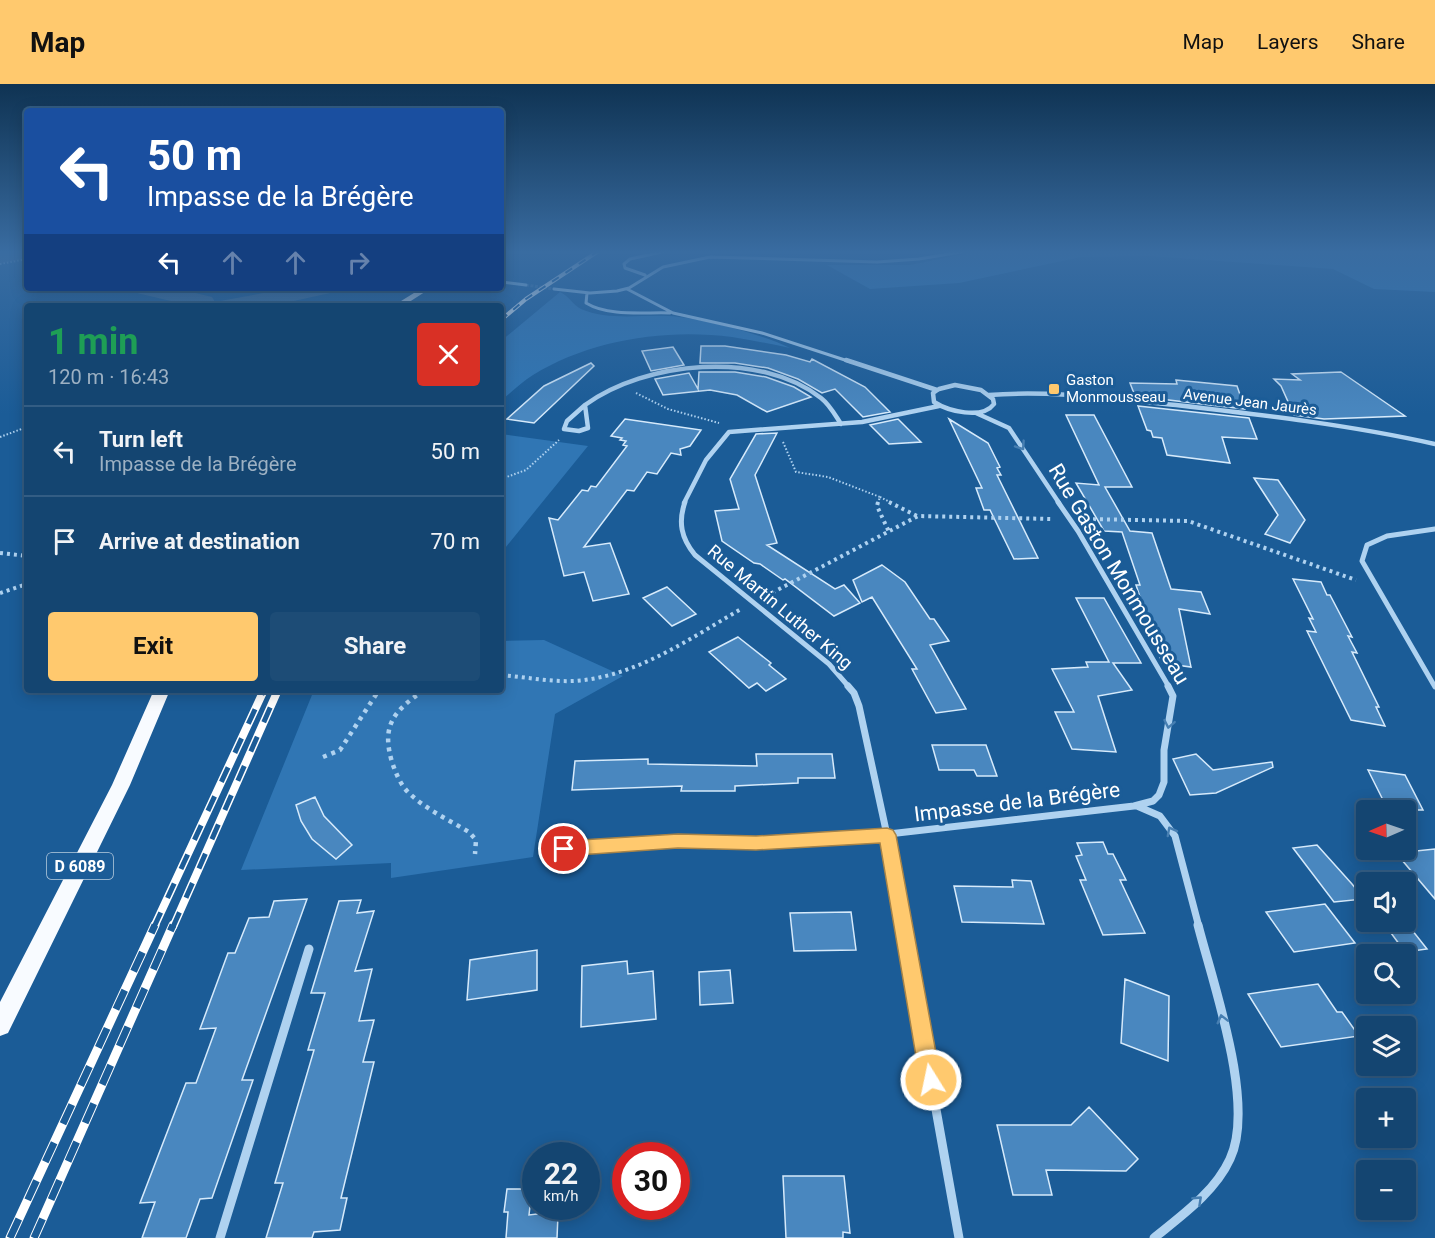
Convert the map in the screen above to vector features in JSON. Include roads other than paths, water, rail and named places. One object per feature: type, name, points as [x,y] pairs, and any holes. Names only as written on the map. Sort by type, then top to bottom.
[{"type":"main road","name":"D 6089","points":[[0,1024],[120,785],[161,693]]},
{"type":"street","points":[[593,306],[602,310],[673,313],[762,333],[937,390],[959,386],[976,388],[993,399],[991,408],[976,413]]},
{"type":"street","points":[[659,306],[673,313]]},
{"type":"street","points":[[585,403],[588,428],[568,431],[562,427],[585,403],[621,384],[639,377],[684,369],[720,368],[761,373],[809,390],[822,399],[841,424],[906,414],[939,406],[932,397],[937,390]]},
{"type":"street","name":"Avenue Jean Jaurès","points":[[989,395],[1040,392],[1253,413],[1347,426],[1435,444]]},
{"type":"street","name":"Rue Gaston Monmousseau","points":[[939,406],[956,412],[976,413],[997,420],[1009,428],[1069,519],[1173,696],[1164,750],[1164,782],[1159,795],[1153,801],[1134,806]]},
{"type":"street","name":"Rue Martin Luther King","points":[[841,424],[735,431],[723,435],[686,498],[680,522],[686,544],[695,555],[828,664],[854,693],[860,706],[887,835],[959,1238]]},
{"type":"street","points":[[1435,529],[1387,536],[1367,545],[1362,561],[1435,687]]},
{"type":"street","points":[[1134,806],[1149,809],[1160,815],[1175,836],[1233,1060],[1236,1098],[1237,1131],[1231,1158],[1207,1192],[1154,1238]]},
{"type":"street","name":"Impasse de la Brégère","points":[[545,850],[678,841],[756,843],[887,835],[1134,806]]},
{"type":"street","points":[[220,1238],[309,949]]},
{"type":"railway","points":[[504,317],[518,306]]},
{"type":"railway","points":[[154,927],[263,693]]},
{"type":"railway","points":[[173,927],[277,693]]},
{"type":"railway","points":[[10,1238],[155,925]]},
{"type":"railway","points":[[34,1238],[173,925]]},
{"type":"place","name":"Gaston Monmousseau","points":[[1054,389]]}]
